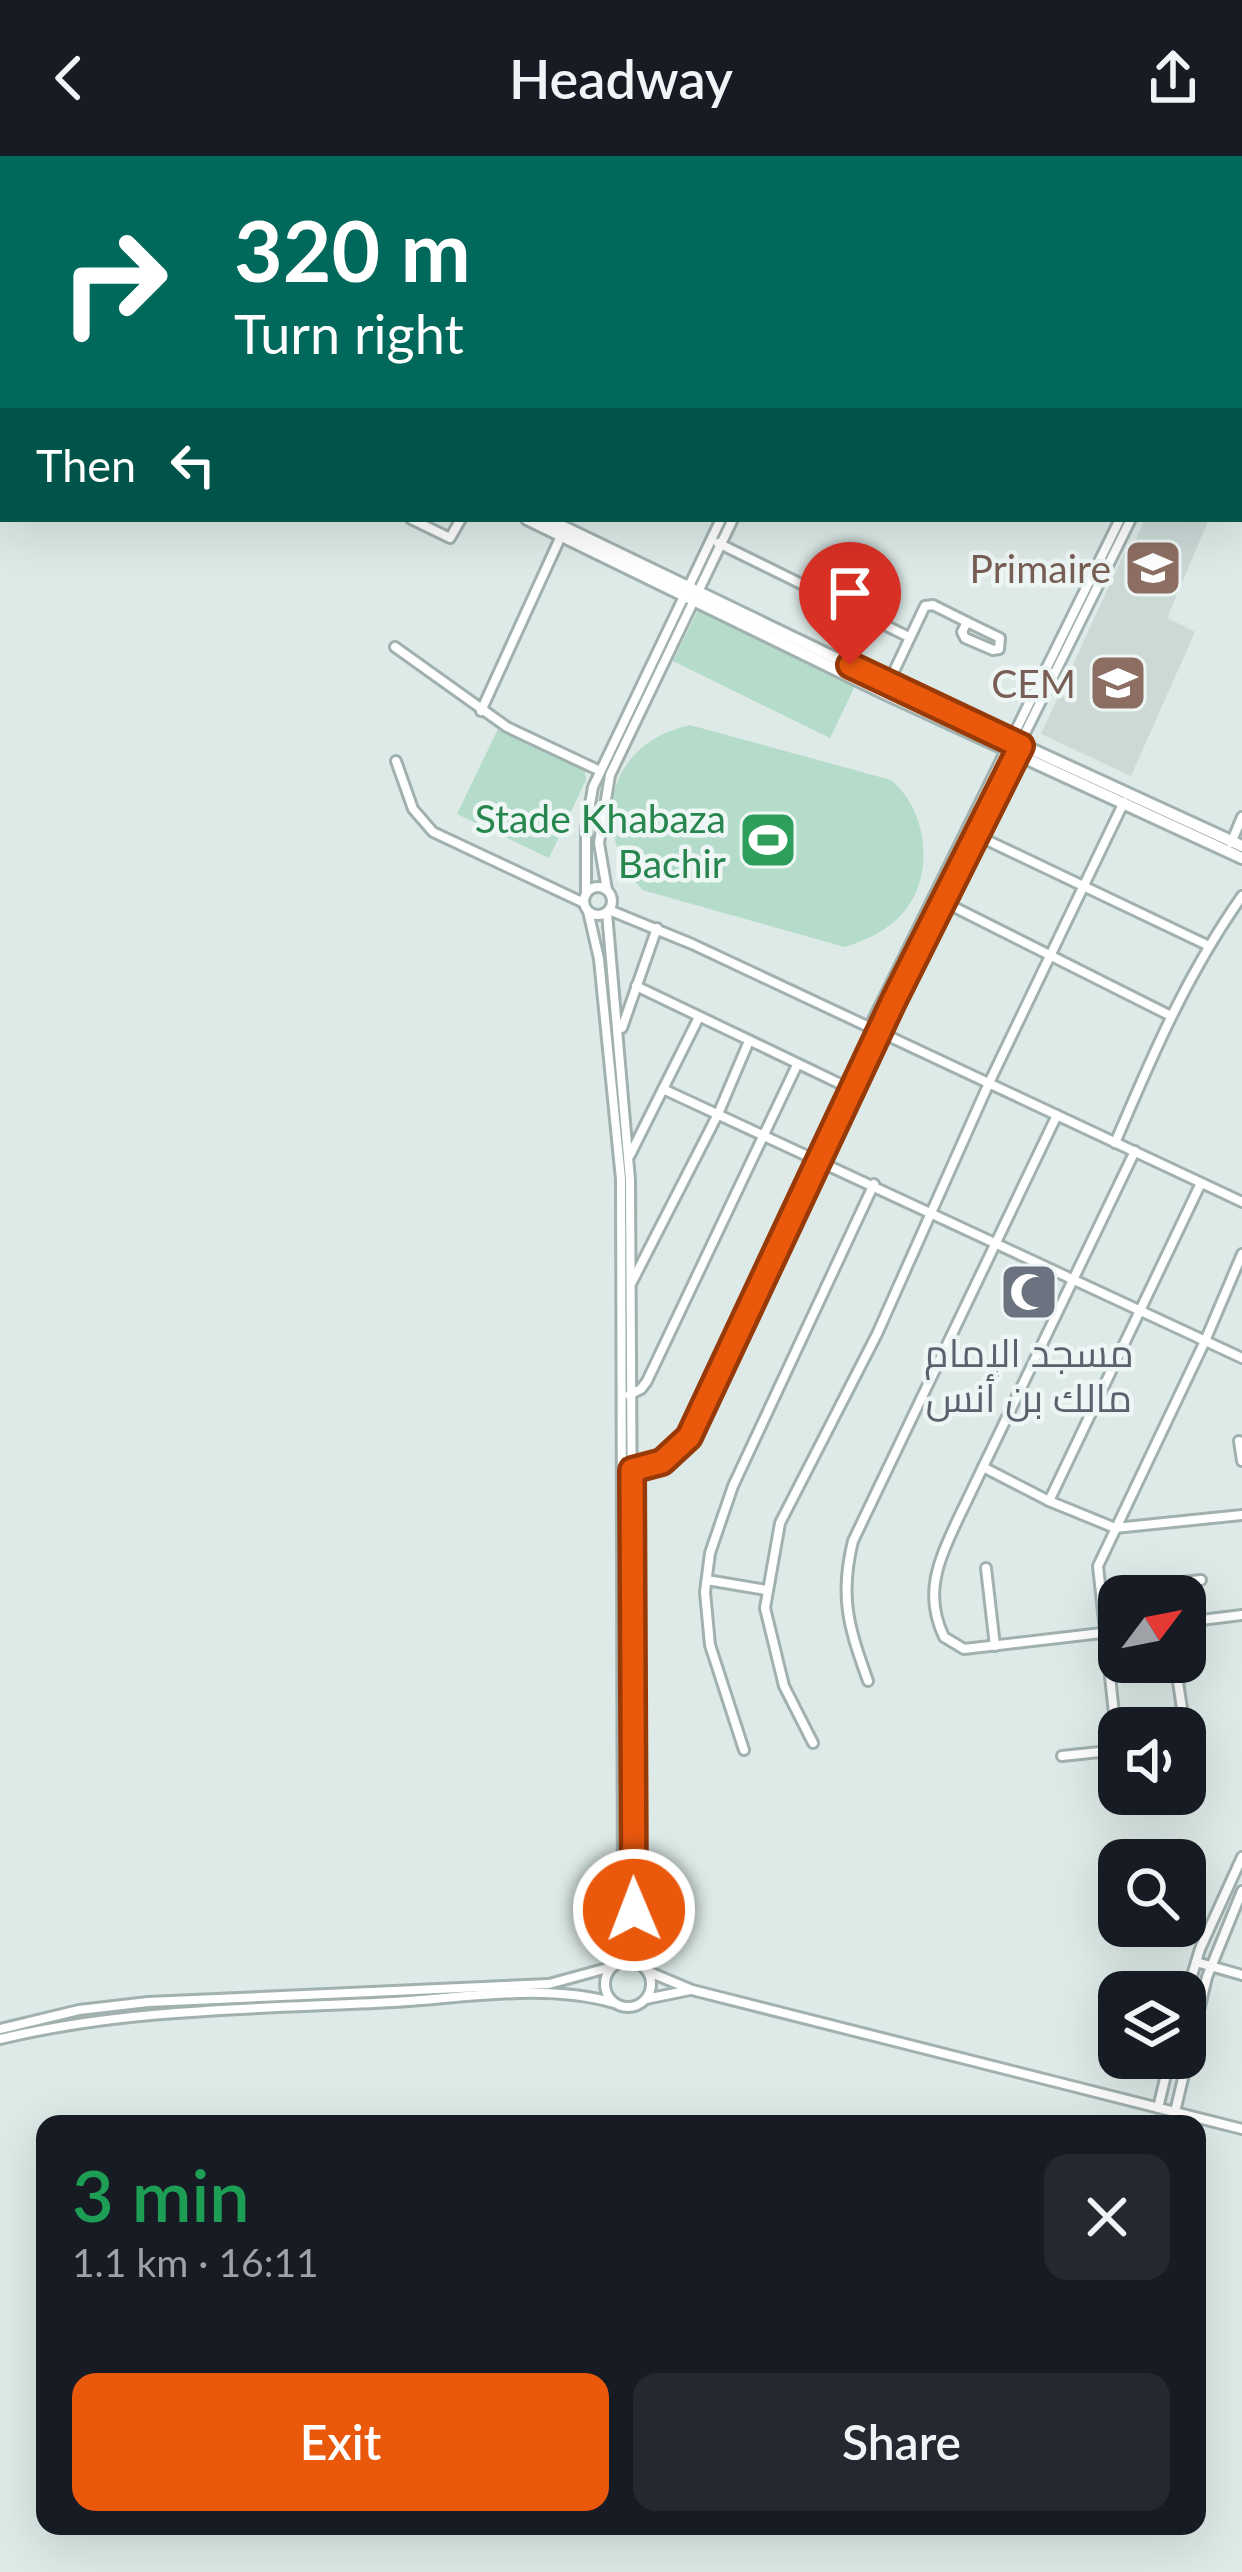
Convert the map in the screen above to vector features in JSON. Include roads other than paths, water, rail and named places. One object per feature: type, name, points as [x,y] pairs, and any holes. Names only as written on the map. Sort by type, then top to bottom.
[{"type":"street","points":[[417,522],[450,538],[458,522]]},
{"type":"street","points":[[533,522],[692,594]]},
{"type":"street","points":[[553,522],[886,688],[1234,846],[1242,858]]},
{"type":"street","points":[[614,2002],[604,1984],[621,1928],[623,1896],[631,1283],[629,1156],[610,894],[599,843],[610,775],[721,522]]},
{"type":"street","points":[[716,542],[731,522]]},
{"type":"street","points":[[938,899],[975,835],[1119,522]]},
{"type":"street","points":[[632,1470],[662,1462],[689,1437],[853,1090],[874,1031],[1129,522]]},
{"type":"street","points":[[481,711],[561,536]]},
{"type":"street","points":[[716,542],[910,637]]},
{"type":"street","points":[[645,2000],[651,1986],[634,1899],[632,1470],[619,1142],[599,959],[586,903],[586,828],[599,770],[692,594]]},
{"type":"street","points":[[886,688],[927,605],[967,622],[1000,638],[999,649],[965,638],[962,632],[967,622]]},
{"type":"street","points":[[395,647],[481,711],[599,770]]},
{"type":"street","points":[[396,761],[424,826],[586,903],[596,915],[608,912],[635,918],[1242,1202]]},
{"type":"street","points":[[813,1743],[784,1686],[765,1608],[780,1523],[877,1334],[1048,955],[1126,799]]},
{"type":"street","points":[[1234,846],[1242,817]]},
{"type":"street","points":[[975,835],[1207,945]]},
{"type":"street","points":[[586,903],[593,888],[610,894],[635,918]]},
{"type":"street","points":[[1115,1143],[1169,1015],[1207,945],[1242,896]]},
{"type":"street","points":[[938,899],[1169,1015]]},
{"type":"street","points":[[619,1035],[657,928]]},
{"type":"street","points":[[636,986],[853,1090]]},
{"type":"street","points":[[629,1156],[699,1017]]},
{"type":"street","points":[[631,1283],[718,1114],[749,1041]]},
{"type":"street","points":[[627,1395],[647,1381],[797,1065]]},
{"type":"street","points":[[663,1089],[1242,1358]]},
{"type":"street","points":[[868,1681],[845,1608],[844,1574],[853,1541],[1057,1115]]},
{"type":"street","points":[[1098,1634],[964,1649],[953,1645],[939,1626],[932,1591],[941,1558],[1135,1151]]},
{"type":"street","points":[[1049,1501],[1201,1183]]},
{"type":"street","points":[[744,1750],[713,1657],[706,1620],[707,1580],[723,1510],[874,1184]]},
{"type":"street","points":[[1099,1575],[1098,1566],[1242,1254]]},
{"type":"street","points":[[1239,1441],[1242,1462]]},
{"type":"street","points":[[983,1467],[1115,1528],[1242,1515]]},
{"type":"street","points":[[986,1568],[995,1646]]},
{"type":"street","points":[[707,1580],[766,1590]]},
{"type":"street","points":[[1206,1619],[1242,1615]]},
{"type":"street","points":[[1062,1756],[1118,1750],[1111,1683]]},
{"type":"street","points":[[1193,1971],[1242,1857]]},
{"type":"street","points":[[1175,2112],[1210,1966],[1242,1891]]},
{"type":"street","points":[[0,2029],[128,2003],[549,1984],[629,1960],[692,1990],[1187,2115]]},
{"type":"street","points":[[1196,1962],[1242,1975]]},
{"type":"street","points":[[0,2038],[67,2023],[549,1994],[630,2007],[692,1990]]},
{"type":"street","points":[[148,2002],[148,2018]]},
{"type":"street","points":[[128,2003],[131,2019]]},
{"type":"street","points":[[1158,2108],[1165,2079]]},
{"type":"street","points":[[1206,2120],[1242,2129]]},
{"type":"place","name":"Primaire","points":[[1153,568]]},
{"type":"place","name":"CEM","points":[[1118,683]]},
{"type":"place","name":"Stade Khabaza Bachir","points":[[768,840]]},
{"type":"place","name":"مسجد الإمام مالك بن أنس","points":[[1029,1292]]}]
